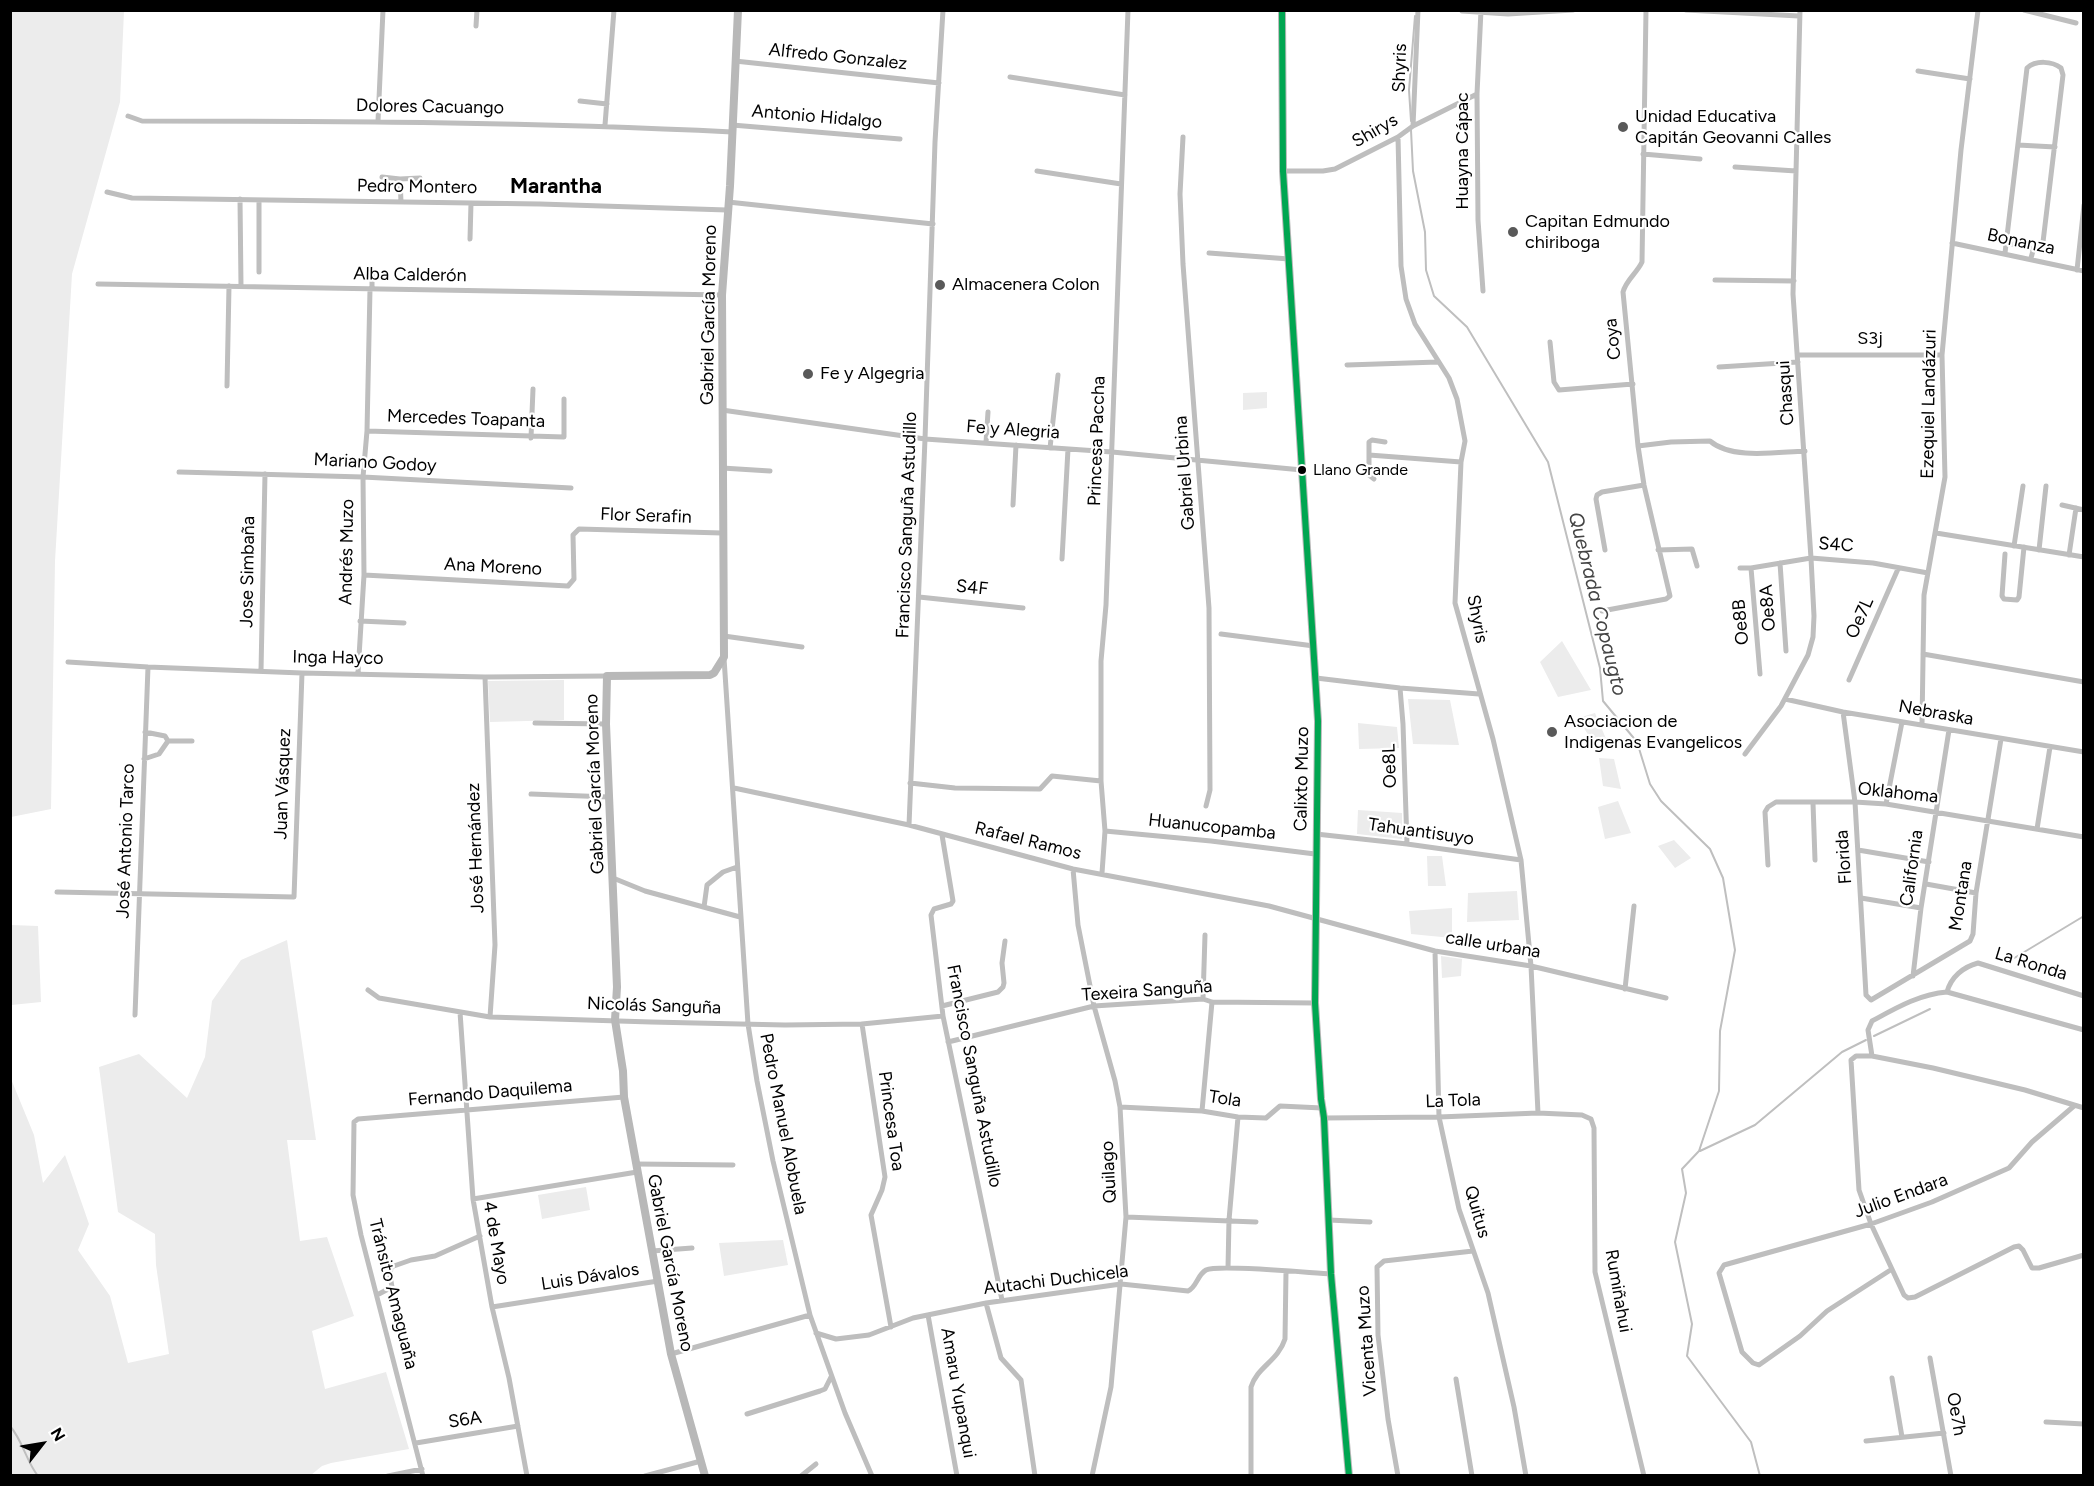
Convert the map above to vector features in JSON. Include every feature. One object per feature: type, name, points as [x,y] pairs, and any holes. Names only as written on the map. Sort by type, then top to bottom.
[{"type":"street","points":[[378,121],[383,10]]},
{"type":"street","points":[[476,26],[477,10]]},
{"type":"street","points":[[605,125],[614,10]]},
{"type":"street","name":"Gabriel García Moreno","points":[[705,1476],[671,1354],[624,1096],[623,1071],[615,1020],[617,987],[606,724],[607,676],[710,675],[714,673],[724,657],[722,295],[738,10]]},
{"type":"street","name":"Francisco Sanguña Astudillo","points":[[909,825],[942,10]]},
{"type":"street","name":"Princesa Paccha","points":[[1102,873],[1105,831],[1101,781],[1101,661],[1106,605],[1128,10]]},
{"type":"street","name":"Calixto Muzo","points":[[1282,10],[1283,171],[1318,721],[1315,1003],[1324,1118],[1331,1274],[1349,1476]]},
{"type":"street","name":"Shyris","points":[[1413,126],[1418,10]]},
{"type":"street","points":[[1462,11],[1573,10]]},
{"type":"street","name":"Coya","points":[[1602,610],[1670,596],[1644,485],[1623,292],[1625,285],[1637,271],[1641,262],[1646,10]]},
{"type":"street","points":[[1686,10],[1800,13]]},
{"type":"street","name":"Ezequiel Landázuri","points":[[1922,725],[1924,595],[1945,477],[1942,355],[1978,10]]},
{"type":"street","points":[[2024,10],[2076,23]]},
{"type":"street","name":"Huayna Cápac","points":[[1481,11],[1477,94],[1478,220],[1483,291]]},
{"type":"street","name":"Chasqui","points":[[1745,754],[1785,699],[1808,656],[1813,637],[1811,558],[1794,281],[1800,13]]},
{"type":"street","name":"Alfredo Gonzalez","points":[[735,61],[939,82]]},
{"type":"street","points":[[2005,253],[2027,68],[2035,63],[2058,65],[2063,75],[2043,242],[2041,247],[2032,249],[2008,243]]},
{"type":"street","points":[[1918,71],[1970,79]]},
{"type":"street","points":[[1010,77],[1125,95]]},
{"type":"street","name":"Shirys","points":[[1283,171],[1335,170],[1398,137],[1413,126],[1477,94]]},
{"type":"street","points":[[580,100],[607,104]]},
{"type":"street","name":"Dolores Cacuango","points":[[128,116],[142,122],[378,121],[732,128]]},
{"type":"street","name":"Antonio Hidalgo","points":[[732,128],[900,139]]},
{"type":"street","name":"Gabriel Urbina","points":[[1183,137],[1180,194],[1183,264],[1209,608],[1210,790],[1206,806]]},
{"type":"street","name":"Shyris","points":[[1398,137],[1401,266],[1406,299],[1415,324],[1449,378],[1461,415],[1465,441],[1461,462],[1455,603],[1493,738],[1521,860],[1531,966],[1538,1113]]},
{"type":"street","points":[[2018,145],[2055,147]]},
{"type":"street","points":[[1643,154],[1700,159]]},
{"type":"street","points":[[1735,167],[1796,171]]},
{"type":"street","points":[[1037,171],[1121,184]]},
{"type":"street","points":[[382,177],[420,178]]},
{"type":"street","points":[[400,178],[401,202]]},
{"type":"street","name":"Pedro Montero","points":[[107,192],[132,198],[728,206],[933,224]]},
{"type":"street","points":[[240,200],[241,286]]},
{"type":"street","points":[[259,200],[259,272]]},
{"type":"street","points":[[470,239],[471,203]]},
{"type":"street","points":[[2080,270],[2084,205]]},
{"type":"street","name":"Bonanza","points":[[1952,243],[2080,270]]},
{"type":"street","points":[[2031,258],[2032,249]]},
{"type":"street","points":[[1209,253],[1289,259]]},
{"type":"street","name":"Andrés Muzo","points":[[358,673],[364,575],[363,477],[367,431],[372,275]]},
{"type":"street","points":[[1715,280],[1794,281]]},
{"type":"street","name":"Alba Calderón","points":[[98,284],[722,295]]},
{"type":"street","points":[[227,386],[229,286]]},
{"type":"street","points":[[1550,342],[1554,382],[1559,390],[1633,384]]},
{"type":"street","name":"S3j","points":[[1719,367],[1798,358],[1942,355]]},
{"type":"street","points":[[1347,365],[1438,362]]},
{"type":"street","points":[[1050,448],[1058,375]]},
{"type":"street","points":[[531,438],[533,389]]},
{"type":"street","name":"Mercedes Toapanta","points":[[367,431],[531,438],[564,437],[564,399]]},
{"type":"street","name":"Fe y Alegria","points":[[722,410],[926,439],[1112,452],[1302,470]]},
{"type":"street","points":[[986,443],[988,412]]},
{"type":"street","points":[[1374,479],[1369,475],[1369,442],[1372,440],[1385,442]]},
{"type":"street","points":[[1638,446],[1710,441],[1719,448],[1733,452],[1805,450]]},
{"type":"street","points":[[1013,505],[1016,445]]},
{"type":"street","points":[[1062,559],[1068,449]]},
{"type":"street","points":[[1369,455],[1461,462]]},
{"type":"street","points":[[722,468],[770,471]]},
{"type":"street","name":"Mariano Godoy","points":[[178,472],[363,477],[571,488]]},
{"type":"street","name":"Jose Simbaña","points":[[261,671],[265,474]]},
{"type":"street","points":[[1605,550],[1597,495],[1602,492],[1644,485]]},
{"type":"street","points":[[2014,546],[2023,486]]},
{"type":"street","points":[[2039,550],[2046,486]]},
{"type":"street","points":[[2062,505],[2084,510]]},
{"type":"street","points":[[2069,555],[2076,508]]},
{"type":"street","name":"Flor Serafin","points":[[573,535],[579,529],[722,533]]},
{"type":"street","points":[[1936,533],[2084,557]]},
{"type":"street","name":"Ana Moreno","points":[[364,575],[568,586],[574,579],[573,535]]},
{"type":"street","points":[[2005,554],[2002,596],[2004,599],[2017,600],[2024,547]]},
{"type":"street","points":[[1658,550],[1692,549],[1697,566]]},
{"type":"street","name":"S4C","points":[[1740,567],[1751,568],[1811,558],[1873,563],[1928,573]]},
{"type":"street","name":"Oe8A","points":[[1780,563],[1786,651]]},
{"type":"street","name":"Oe8B","points":[[1751,568],[1761,674]]},
{"type":"street","name":"Oe7L","points":[[1849,680],[1898,569]]},
{"type":"street","name":"S4F","points":[[919,597],[1023,609]]},
{"type":"street","points":[[360,621],[404,623]]},
{"type":"street","points":[[1221,634],[1314,646]]},
{"type":"street","points":[[724,636],[802,647]]},
{"type":"street","points":[[1923,654],[2084,682]]},
{"type":"street","name":"Pedro Manuel Alobuela","points":[[724,657],[748,1024],[757,1081],[810,1315],[831,1375],[872,1476]]},
{"type":"street","name":"Inga Hayco","points":[[68,662],[302,673],[485,677],[607,676]]},
{"type":"street","name":"José Antonio Tarco","points":[[135,1015],[148,667]]},
{"type":"street","name":"Juan Vásquez","points":[[140,893],[294,897],[302,673]]},
{"type":"street","name":"José Hernández","points":[[485,677],[495,945],[490,1017]]},
{"type":"street","points":[[1316,678],[1479,694]]},
{"type":"street","name":"Oe8L","points":[[1400,688],[1407,844]]},
{"type":"street","name":"Nebraska","points":[[1785,699],[1843,712],[2084,752]]},
{"type":"street","name":"Florida","points":[[1843,712],[1855,802],[1866,995],[1869,1000]]},
{"type":"street","points":[[1886,804],[1902,722]]},
{"type":"street","points":[[535,723],[606,724]]},
{"type":"street","name":"California","points":[[1913,976],[1921,908],[1949,730]]},
{"type":"street","points":[[145,732],[165,736],[168,741]]},
{"type":"street","name":"Montana","points":[[1869,1000],[1873,1000],[1970,941],[1973,934],[1976,893],[2001,739]]},
{"type":"street","points":[[168,741],[192,741]]},
{"type":"street","points":[[144,759],[159,754],[168,741]]},
{"type":"street","points":[[2037,829],[2050,747]]},
{"type":"street","points":[[910,783],[955,788],[1040,789],[1052,776],[1101,781]]},
{"type":"street","name":"Rafael Ramos","points":[[734,788],[909,825],[1073,869],[1269,906],[1316,919]]},
{"type":"street","points":[[531,794],[609,797]]},
{"type":"street","name":"Oklahoma","points":[[1768,865],[1765,821],[1768,807],[1776,802],[1886,804],[2084,837]]},
{"type":"street","points":[[1813,803],[1815,860]]},
{"type":"street","name":"Huanucopamba","points":[[1105,831],[1315,854]]},
{"type":"street","name":"Tahuantisuyo","points":[[1316,834],[1521,860]]},
{"type":"street","name":"Francisco Sanguña Astudillo","points":[[942,835],[954,897],[951,904],[934,909],[931,915],[943,1016],[1002,1300]]},
{"type":"street","points":[[1858,850],[1929,862]]},
{"type":"street","points":[[704,907],[708,885],[723,872],[737,867]]},
{"type":"street","name":"Quilago","points":[[1073,869],[1078,925],[1094,1006],[1120,1107],[1126,1217],[1111,1387],[1092,1476]]},
{"type":"street","points":[[613,878],[645,891],[740,917]]},
{"type":"street","points":[[1926,884],[1976,893]]},
{"type":"street","points":[[57,892],[140,893]]},
{"type":"street","points":[[1862,898],[1921,908]]},
{"type":"street","points":[[1625,989],[1634,906]]},
{"type":"street","name":"calle urbana","points":[[1316,919],[1435,951],[1531,966],[1666,998]]},
{"type":"street","points":[[1203,999],[1205,935]]},
{"type":"street","points":[[942,1006],[998,992],[1003,987],[1002,963],[1005,941]]},
{"type":"street","name":"Quitus","points":[[1435,951],[1439,1117],[1459,1209],[1488,1293],[1514,1407],[1526,1476]]},
{"type":"street","name":"La Ronda","points":[[1947,992],[1954,976],[1970,965],[1978,963],[2084,996]]},
{"type":"street","name":"Nicolás Sanguña","points":[[368,990],[379,998],[490,1017],[748,1024],[862,1024],[943,1016]]},
{"type":"street","points":[[1872,1056],[1868,1030],[1872,1021],[1911,1001],[1934,993],[1947,992],[2084,1030]]},
{"type":"street","name":"Texeira Sanguña","points":[[948,1042],[1094,1006],[1203,999],[1212,1002],[1315,1003]]},
{"type":"street","points":[[1202,1111],[1212,1002]]},
{"type":"street","name":"4 de Mayo","points":[[459,1012],[473,1199],[492,1307],[527,1476]]},
{"type":"street","name":"Princesa Toa","points":[[862,1024],[885,1177],[871,1215],[891,1327]]},
{"type":"street","points":[[2084,1108],[2025,1090],[1872,1056],[1853,1057],[1851,1063],[1859,1190],[1871,1224],[1908,1298],[1915,1298],[2014,1247],[2019,1246],[2024,1250],[2032,1268],[2084,1255]]},
{"type":"street","name":"Fernando Daquilema","points":[[358,1119],[624,1096]]},
{"type":"street","name":"Tola","points":[[1120,1107],[1202,1111],[1238,1117],[1266,1118],[1280,1106],[1322,1108]]},
{"type":"street","name":"Julio Endara","points":[[1892,1269],[1827,1311],[1800,1336],[1760,1365],[1753,1363],[1742,1352],[1719,1273],[1724,1265],[1871,1224],[1932,1202],[2009,1168],[2032,1142],[2074,1106]]},
{"type":"street","name":"La Tola","points":[[1324,1118],[1538,1113],[1582,1115]]},
{"type":"street","name":"Rumiñahui","points":[[1582,1115],[1591,1119],[1594,1128],[1595,1272],[1644,1476]]},
{"type":"street","points":[[1228,1268],[1229,1220],[1238,1117]]},
{"type":"street","name":"Tránsito Amaguaña","points":[[358,1119],[354,1122],[353,1195],[361,1235],[422,1472]]},
{"type":"street","points":[[473,1199],[637,1168],[733,1165]]},
{"type":"street","points":[[1126,1217],[1256,1222]]},
{"type":"street","points":[[1329,1220],[1370,1222]]},
{"type":"street","points":[[377,1295],[393,1285],[390,1267],[411,1260],[435,1256],[480,1236]]},
{"type":"street","points":[[652,1251],[692,1248]]},
{"type":"street","name":"Vicenta Muzo","points":[[1398,1476],[1388,1419],[1378,1335],[1377,1267],[1384,1261],[1473,1251]]},
{"type":"street","name":"Autachi Duchicela","points":[[816,1334],[836,1339],[869,1335],[913,1318],[986,1303],[1121,1284],[1188,1291],[1193,1288],[1205,1270],[1228,1268],[1331,1274]]},
{"type":"street","points":[[1251,1476],[1251,1387],[1253,1379],[1275,1358],[1285,1339],[1286,1272]]},
{"type":"street","name":"Luis Dávalos","points":[[492,1307],[658,1281]]},
{"type":"street","points":[[986,1303],[1001,1358],[1021,1380],[1035,1476]]},
{"type":"street","points":[[671,1354],[810,1315]]},
{"type":"street","name":"Amaru Yupanqui","points":[[928,1315],[957,1476]]},
{"type":"street","name":"Oe7h","points":[[1930,1358],[1951,1476]]},
{"type":"street","points":[[747,1414],[825,1389],[831,1375]]},
{"type":"street","points":[[1892,1378],[1902,1437]]},
{"type":"street","points":[[1456,1379],[1472,1476]]},
{"type":"street","points":[[2046,1422],[2084,1424]]},
{"type":"street","name":"S6A","points":[[416,1443],[518,1426]]},
{"type":"street","points":[[1866,1441],[1944,1433]]},
{"type":"street","points":[[645,1476],[701,1461]]},
{"type":"street","points":[[801,1476],[816,1464]]},
{"type":"street","points":[[388,1476],[422,1472]]},
{"type":"shaded area","points":[[11,10],[124,11],[120,102],[72,274],[55,561],[51,809],[11,817]]},
{"type":"shaded area","points":[[1267,392],[1267,408],[1243,410],[1243,393]]},
{"type":"shaded area","points":[[1562,641],[1591,690],[1558,697],[1540,662]]},
{"type":"shaded area","points":[[564,680],[564,720],[490,722],[488,681]]},
{"type":"shaded area","points":[[1408,699],[1450,700],[1459,745],[1413,744]]},
{"type":"shaded area","points":[[1595,713],[1607,741],[1593,743],[1578,718]]},
{"type":"shaded area","points":[[1358,723],[1397,727],[1399,748],[1359,749]]},
{"type":"shaded area","points":[[1599,758],[1614,759],[1621,789],[1603,786]]},
{"type":"shaded area","points":[[1618,801],[1631,833],[1605,839],[1598,807]]},
{"type":"shaded area","points":[[1358,810],[1402,813],[1402,839],[1357,834]]},
{"type":"shaded area","points":[[1674,840],[1691,858],[1675,868],[1658,846]]},
{"type":"shaded area","points":[[1427,856],[1442,856],[1446,886],[1428,886]]},
{"type":"shaded area","points":[[1517,891],[1519,920],[1467,922],[1468,893]]},
{"type":"shaded area","points":[[1452,908],[1452,938],[1411,934],[1409,911]]},
{"type":"shaded area","points":[[11,925],[38,926],[41,1002],[11,1005]]},
{"type":"shaded area","points":[[287,940],[316,1140],[287,1140],[300,1241],[327,1237],[354,1316],[312,1331],[325,1389],[386,1372],[409,1449],[331,1463],[322,1466],[311,1475],[11,1475],[11,1079],[34,1135],[43,1183],[65,1155],[89,1224],[78,1250],[110,1296],[128,1363],[169,1354],[156,1265],[155,1234],[118,1212],[99,1067],[139,1054],[187,1098],[205,1057],[212,1001],[241,960]]},
{"type":"shaded area","points":[[1441,956],[1462,959],[1461,976],[1442,978]]},
{"type":"shaded area","points":[[586,1187],[590,1210],[542,1219],[538,1195]]},
{"type":"shaded area","points":[[783,1240],[788,1265],[724,1276],[719,1243]]},
{"type":"waterway","name":"Quebrada Copaugto","points":[[1411,121],[1409,90],[1415,16]]},
{"type":"waterway","name":"Quebrada Copaugto","points":[[1411,130],[1413,171],[1425,232],[1426,270],[1434,296],[1467,327],[1548,462],[1600,668],[1603,701],[1637,742],[1650,784],[1661,801],[1710,849],[1723,878],[1735,950],[1720,1031],[1719,1091],[1699,1151],[1682,1169],[1686,1193],[1675,1242],[1692,1324],[1687,1356],[1751,1442],[1760,1476]]},
{"type":"waterway","points":[[2006,963],[2084,916]]},
{"type":"waterway","points":[[1874,1036],[1930,1009]]},
{"type":"waterway","points":[[1700,1151],[1755,1125],[1842,1052],[1866,1040]]},
{"type":"waterway","points":[[10,1426],[38,1476]]},
{"type":"transit line","points":[[1282,10],[1283,171],[1318,721],[1315,1003],[1324,1118],[1331,1274],[1349,1476]]},
{"type":"place","name":"Unidad Educativa Capitán Geovanni Calles","points":[[1623,127]]},
{"type":"place","name":"Capitan Edmundo chiriboga","points":[[1513,232]]},
{"type":"place","name":"Almacenera Colon","points":[[940,285]]},
{"type":"place","name":"Fe y Algegria","points":[[808,374]]},
{"type":"place","name":"Llano Grande","points":[[1302,470]]},
{"type":"place","name":"Asociacion de Indigenas Evangelicos","points":[[1552,732]]},
{"type":"district","name":"Marantha","points":[[556,187]]}]
